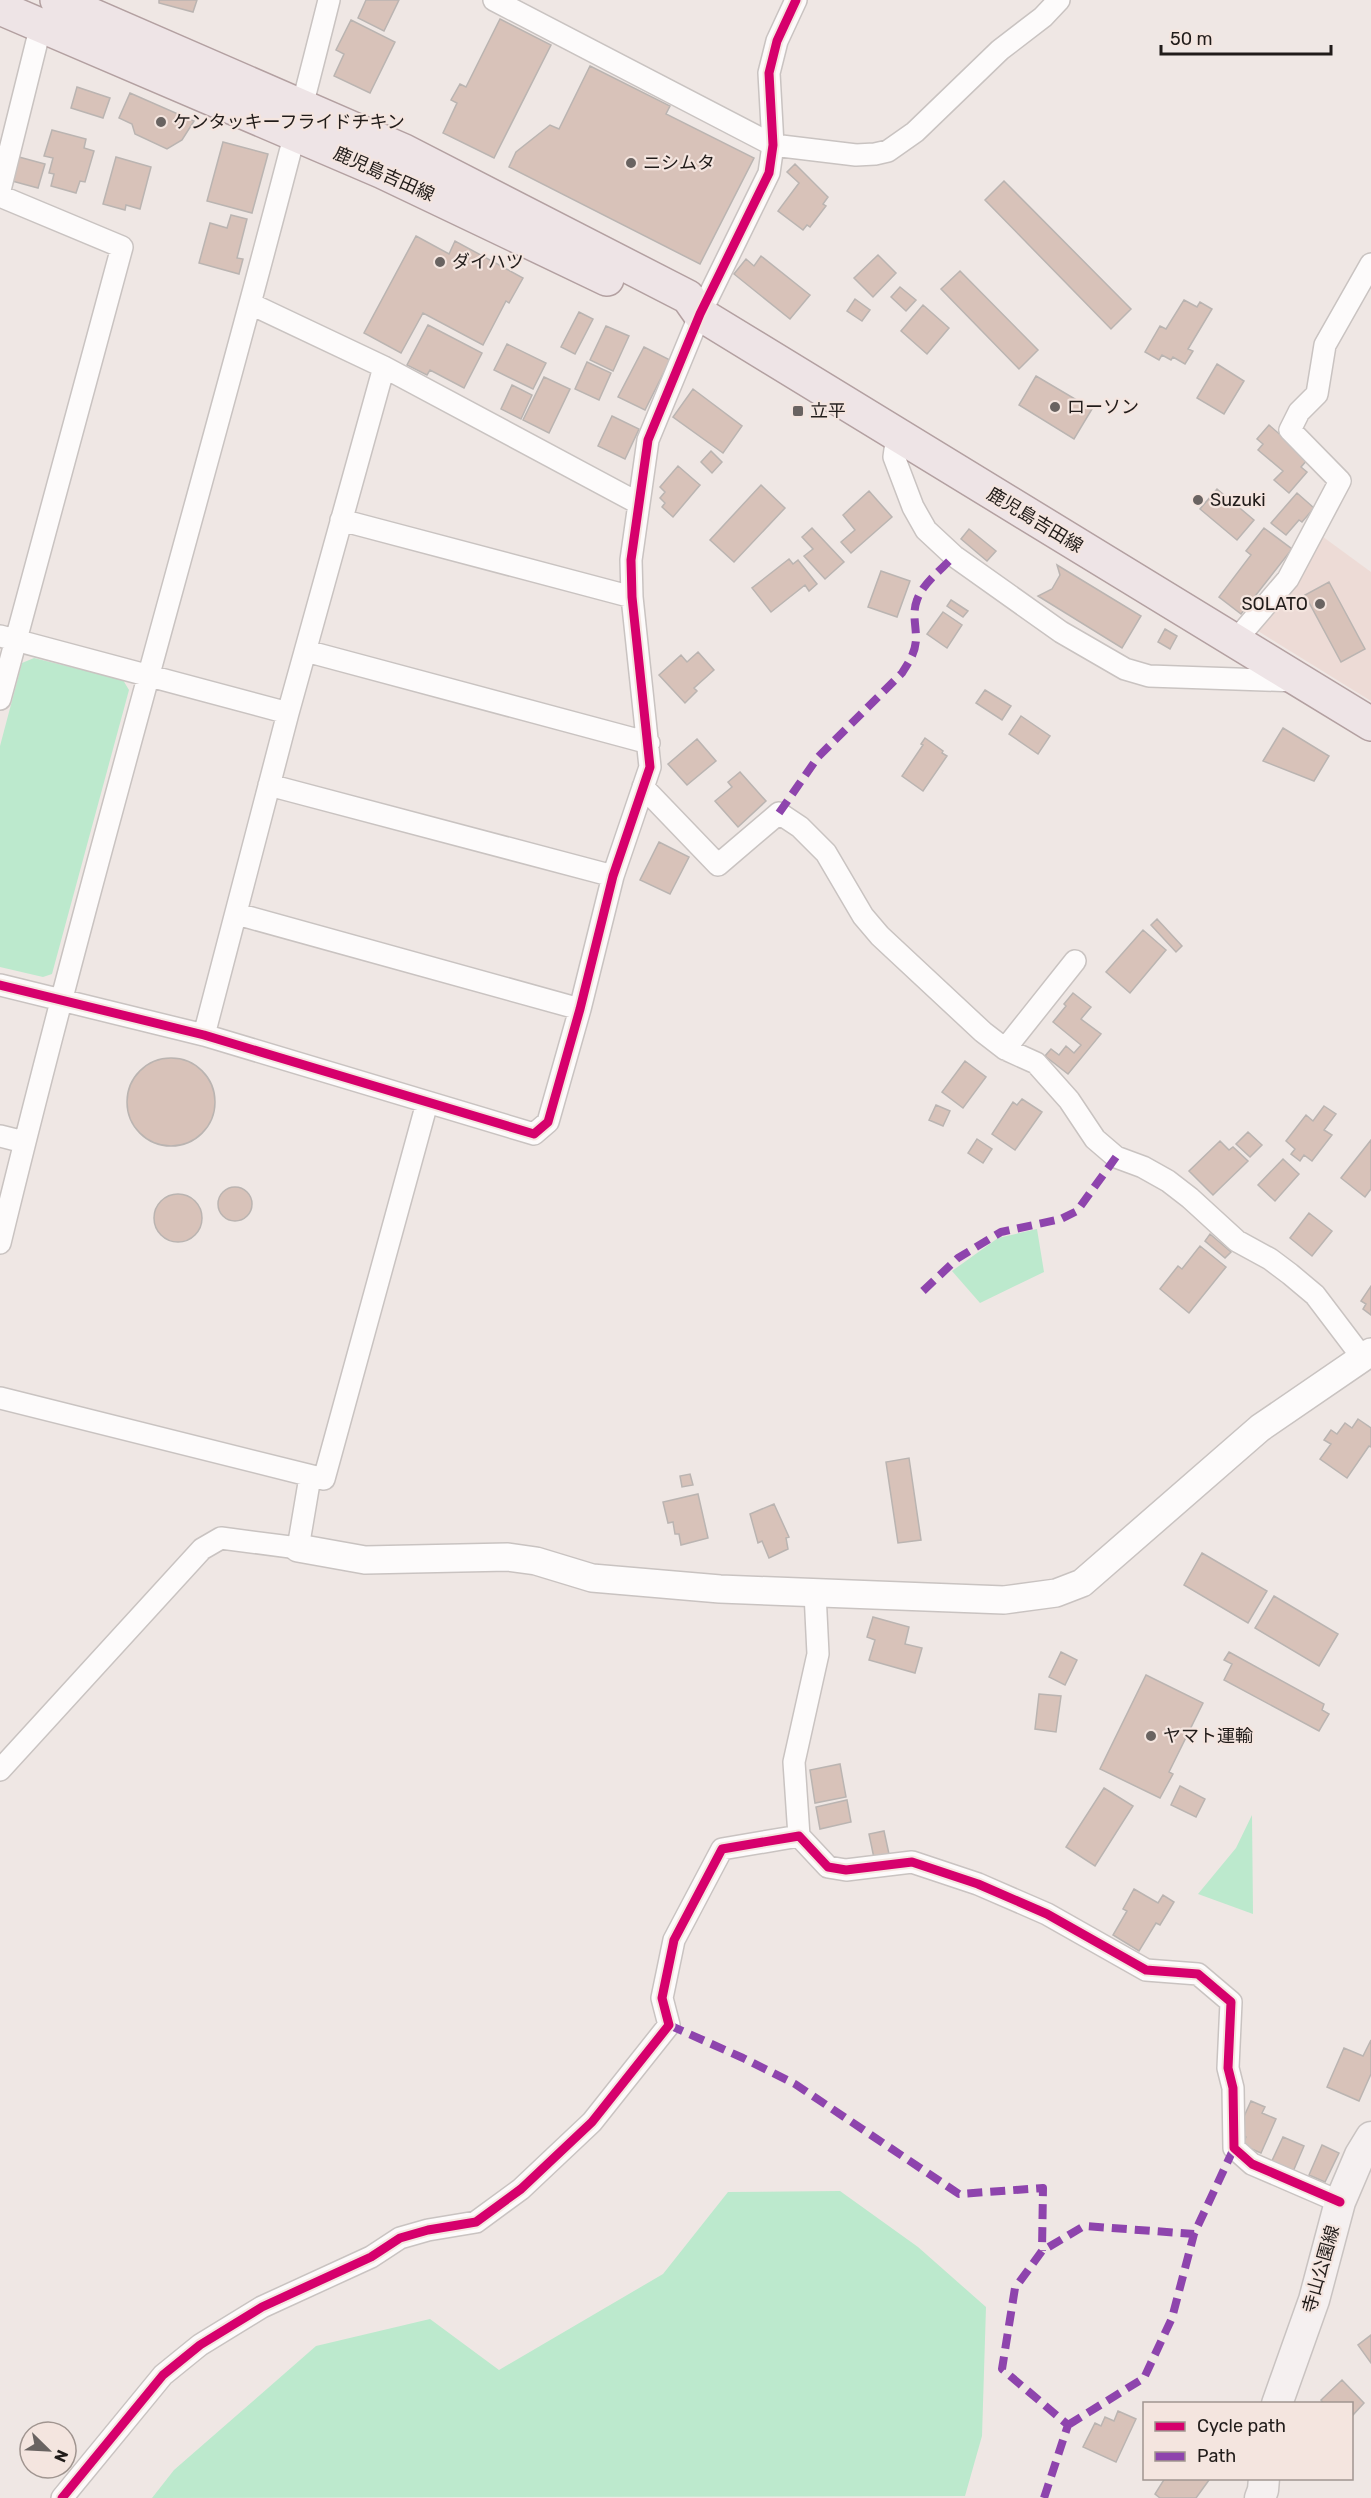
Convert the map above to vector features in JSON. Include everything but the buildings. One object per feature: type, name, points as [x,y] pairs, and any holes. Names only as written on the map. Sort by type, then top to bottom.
[{"type":"main road","name":"鹿児島吉田線","points":[[0,8],[49,13],[298,120],[414,156],[681,293],[688,297],[700,314],[1371,724]]},
{"type":"main road","name":"寺山公園線","points":[[1277,2402],[1314,2300],[1340,2202],[1360,2155],[1371,2137]]},
{"type":"main road","points":[[1260,2498],[1264,2480]]},
{"type":"street","points":[[0,1243],[24,1142],[148,676],[251,304],[329,0]]},
{"type":"street","points":[[494,0],[772,145],[856,155],[888,151],[915,132],[1000,50],[1043,17],[1059,0]]},
{"type":"street","points":[[0,985],[204,1035],[534,1134],[548,1122],[580,1009],[613,876],[650,767],[632,597],[631,560],[648,440],[700,314],[769,173],[772,145],[769,73],[777,41],[796,0]]},
{"type":"street","points":[[0,190],[49,13]]},
{"type":"street","points":[[0,196],[122,247],[8,638],[0,699]]},
{"type":"street","points":[[1235,641],[1288,579],[1340,481],[1290,430],[1299,412],[1317,394],[1325,345],[1371,264]]},
{"type":"street","points":[[251,304],[384,367],[638,503]]},
{"type":"street","points":[[204,1035],[288,713],[384,367]]},
{"type":"street","points":[[897,435],[894,457],[913,507],[926,530],[954,556],[1061,632],[1125,669],[1149,676],[1301,682]]},
{"type":"street","points":[[341,520],[632,597]]},
{"type":"street","points":[[8,638],[288,713]]},
{"type":"street","points":[[306,651],[649,743]]},
{"type":"street","points":[[269,785],[613,876]]},
{"type":"street","points":[[0,1770],[202,1549],[221,1538],[375,1560],[507,1557],[536,1561],[592,1578],[720,1589],[1004,1600],[1056,1593],[1082,1583],[1260,1428],[1366,1354],[1315,1294],[1270,1259],[1237,1241],[1168,1181],[1143,1167],[1116,1157],[1095,1139],[1069,1100],[1036,1063],[1005,1049],[983,1032],[880,936],[863,916],[826,853],[800,827],[779,813],[718,865],[643,787]]},
{"type":"street","points":[[237,914],[580,1009]]},
{"type":"street","points":[[1005,1049],[1075,961]]},
{"type":"street","points":[[0,1398],[324,1479],[427,1103]]},
{"type":"street","points":[[0,1136],[24,1142]]},
{"type":"street","points":[[298,1548],[310,1477]]},
{"type":"street","points":[[815,1593],[818,1654],[794,1762],[799,1836],[828,1867],[846,1870],[912,1862],[978,1884],[1047,1914],[1146,1970],[1198,1974],[1231,2002],[1228,2068],[1233,2088],[1234,2148],[1252,2164],[1340,2202]]},
{"type":"street","points":[[62,2498],[163,2375],[200,2345],[262,2307],[371,2257],[400,2238],[428,2230],[476,2222],[521,2188],[592,2121],[669,2025],[662,1998],[674,1941],[722,1849],[799,1836]]},
{"type":"shaded area","name":"SOLATO","points":[[1315,531],[1371,572],[1371,701],[1250,626]]},
{"type":"green space","points":[[34,658],[123,680],[129,690],[52,974],[43,977],[0,967],[0,746],[22,663]]},
{"type":"green space","points":[[1037,1229],[1044,1272],[980,1303],[952,1271],[998,1238]]},
{"type":"green space","points":[[1252,1815],[1253,1914],[1198,1894],[1236,1848]]},
{"type":"green space","points":[[840,2191],[918,2247],[986,2307],[982,2436],[965,2496],[152,2498],[174,2470],[316,2346],[430,2319],[499,2370],[663,2274],[728,2192]]},
{"type":"marked path","points":[[779,813],[818,757],[902,673],[915,648],[914,614],[917,600],[928,582],[954,556]]},
{"type":"marked path","points":[[923,1291],[958,1258],[1001,1232],[1061,1219],[1077,1211],[1116,1157]]},
{"type":"marked path","points":[[669,2025],[795,2084],[959,2194],[1043,2188],[1042,2251]]},
{"type":"marked path","points":[[1044,2498],[1068,2425],[1002,2369],[1015,2288],[1042,2251],[1084,2226],[1194,2234],[1234,2148]]},
{"type":"marked path","points":[[1068,2425],[1144,2378],[1172,2318],[1194,2234]]},
{"type":"cycle path","points":[[0,985],[204,1035],[534,1134],[548,1122],[580,1009],[613,876],[650,767],[632,597],[631,560],[648,440],[700,314],[769,173],[773,145],[769,73],[777,41],[796,0]]},
{"type":"cycle path","points":[[62,2498],[163,2375],[200,2345],[262,2307],[371,2257],[400,2238],[428,2230],[476,2222],[521,2189],[592,2122],[669,2025],[662,1998],[674,1940],[722,1849],[799,1836],[828,1867],[846,1870],[912,1862],[978,1884],[1047,1914],[1146,1970],[1198,1974],[1231,2002],[1228,2068],[1233,2088],[1234,2148],[1252,2164],[1340,2202]]},
{"type":"place","name":"ケンタッキーフライドチキン","points":[[161,122]]},
{"type":"place","name":"ニシムタ","points":[[631,163]]},
{"type":"place","name":"ダイハツ","points":[[440,262]]},
{"type":"place","name":"ローソン","points":[[1055,407]]},
{"type":"place","name":"立平","points":[[798,411]]},
{"type":"place","name":"Suzuki","points":[[1198,500]]},
{"type":"place","name":"SOLATO","points":[[1320,604]]},
{"type":"place","name":"ヤマト運輸","points":[[1151,1736]]}]
